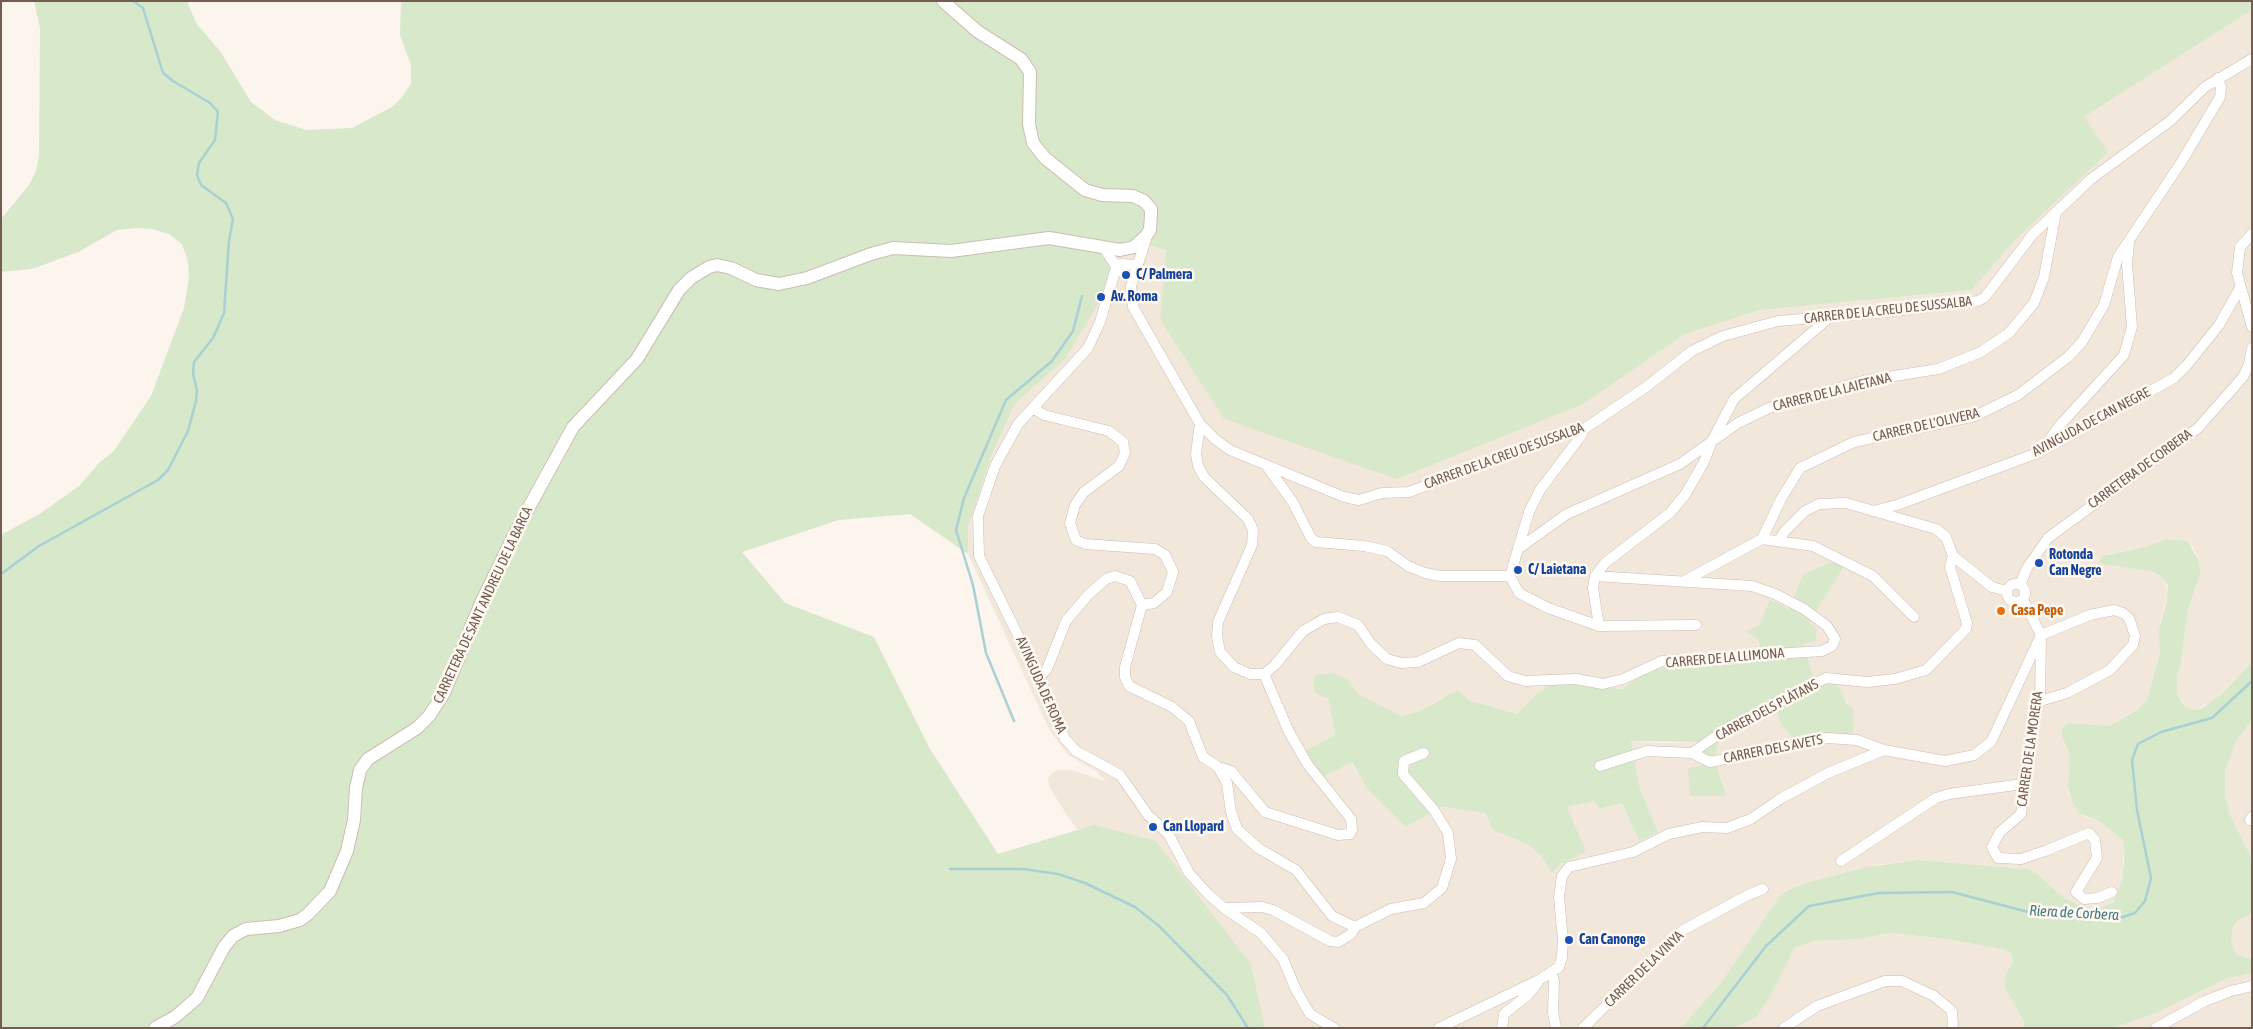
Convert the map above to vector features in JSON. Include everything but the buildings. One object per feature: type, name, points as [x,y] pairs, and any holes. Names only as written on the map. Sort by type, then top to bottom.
[{"type":"street","points":[[943,1],[977,31],[1021,59],[1030,72],[1029,124],[1033,143],[1044,158],[1085,190],[1102,195],[1133,196],[1144,201],[1150,209],[1150,230],[1137,264]]},
{"type":"street","name":"CARRER DE LA CREU DE SUSSALBA","points":[[1137,264],[1130,293],[1136,314],[1200,424],[1222,446],[1344,497],[1359,500],[1382,493],[1409,492],[1576,428],[1584,429],[1711,340],[1778,321],[1978,301],[1985,297],[2033,234],[2092,179],[2170,122],[2195,96],[2218,78],[2252,59]]},
{"type":"street","name":"CARRER DE L'OLIVERA","points":[[1762,538],[1781,499],[1800,468],[1854,442],[1975,416],[2018,395],[2068,357],[2082,342],[2104,304],[2118,257],[2129,243],[2220,97],[2221,88],[2218,78]]},
{"type":"street","name":"CARRER DE LA LAIETANA","points":[[1518,549],[1567,514],[1680,464],[1738,423],[1769,408],[1863,381],[1938,369],[1981,352],[2008,333],[2034,303],[2044,277],[2056,212]]},
{"type":"street","points":[[1126,249],[1139,244],[1150,230]]},
{"type":"street","points":[[2252,234],[2240,247],[2236,273],[2252,327]]},
{"type":"street","name":"CARRETERA DE SANT ANDREU DE LA BARCA","points":[[155,1028],[175,1017],[197,998],[224,947],[233,936],[252,928],[279,926],[300,920],[330,891],[347,851],[354,820],[356,788],[360,770],[368,758],[417,728],[429,716],[444,693],[481,603],[517,529],[573,426],[637,359],[679,290],[691,278],[709,267],[717,265],[731,268],[762,282],[790,282],[876,252],[903,248],[951,251],[1049,238],[1104,248],[1126,249]]},
{"type":"street","points":[[2040,452],[2061,424],[2124,355],[2132,327],[2127,264],[2129,243]]},
{"type":"street","points":[[1104,248],[1119,270],[1137,264]]},
{"type":"street","points":[[1126,249],[1135,252],[1137,264]]},
{"type":"street","name":"AVINGUDA DE ROMA","points":[[1126,249],[1121,255],[1119,270],[1098,328],[1088,348],[1018,424],[995,466],[978,516],[979,556],[1039,678],[1065,739],[1076,751],[1120,775],[1144,809],[1169,835],[1190,873],[1207,894],[1261,933],[1283,959],[1296,990],[1310,1014],[1334,1028]]},
{"type":"street","name":"AVINGUDA DE CAN NEGRE","points":[[1873,510],[1897,505],[2040,452],[2174,378],[2219,325],[2240,288]]},
{"type":"street","points":[[1599,626],[1593,588],[1595,576],[1604,563],[1670,513],[1690,487],[1734,399],[1830,317]]},
{"type":"street","name":"CARRETERA DE CORBERA","points":[[2020,584],[2027,568],[2048,538],[2198,428],[2243,377],[2250,364],[2252,348]]},
{"type":"street","points":[[1034,408],[1044,415],[1109,431],[1123,442],[1125,453],[1123,461],[1084,492],[1076,505],[1070,523],[1076,540],[1085,544],[1155,549],[1165,555],[1173,572],[1167,592],[1154,603],[1142,605]]},
{"type":"street","points":[[1039,678],[1047,669],[1066,621],[1088,595],[1106,579],[1114,576],[1130,581],[1142,605],[1125,677],[1129,686],[1182,714],[1189,721],[1203,757],[1218,767],[1231,772],[1265,812],[1338,835],[1350,834],[1352,830],[1351,820],[1308,765],[1289,732],[1264,674],[1250,674],[1234,667],[1220,652],[1217,636],[1218,622],[1252,545],[1253,530],[1248,519],[1204,477],[1198,466],[1196,454],[1200,424]]},
{"type":"street","points":[[1584,429],[1581,436],[1540,490],[1529,512],[1510,576],[1519,593],[1548,608],[1599,626],[1696,625]]},
{"type":"street","points":[[1266,465],[1292,502],[1311,538],[1316,542],[1364,546],[1387,552],[1408,566],[1425,573],[1440,576],[1510,576]]},
{"type":"street","points":[[1779,541],[1794,520],[1805,511],[1819,504],[1846,503],[1936,529],[1946,537],[1953,556],[1992,587],[2007,591]]},
{"type":"street","points":[[1686,580],[1762,538],[1813,546],[1874,576],[1914,617]]},
{"type":"street","name":"CARRER DELS PLÀTANS","points":[[1692,754],[1729,727],[1826,678],[1866,682],[1895,679],[1926,670],[1956,643],[1966,630],[1967,622],[1950,567],[1953,556]]},
{"type":"street","name":"CARRER DE LA LLIMONA","points":[[1264,674],[1275,665],[1303,631],[1324,619],[1338,617],[1358,625],[1371,644],[1387,659],[1401,663],[1418,662],[1458,643],[1475,645],[1508,676],[1525,681],[1576,679],[1603,684],[1623,679],[1662,661],[1822,650],[1832,646],[1834,639],[1827,626],[1804,609],[1775,594],[1752,586],[1686,580],[1595,576]]},
{"type":"street","points":[[2023,600],[2016,603],[2011,602],[2007,596],[2007,591],[2013,584],[2020,584],[2025,591],[2023,600],[2041,635],[2090,615],[2114,610],[2123,613],[2129,618],[2135,636],[2133,645],[2110,670],[2067,693],[2040,700]]},
{"type":"street","name":"CARRER DELS AVETS","points":[[1692,754],[1710,762],[1827,738],[1857,740],[1884,750],[1945,761],[1974,755],[1991,742],[2041,635]]},
{"type":"street","name":"CARRER DE LA MORERA","points":[[2041,635],[2040,700],[2032,726],[2023,784],[2021,814],[2000,832],[1992,847],[1998,858],[2021,858],[2045,852],[2089,833],[2095,840],[2097,858],[2076,892],[2084,899],[2097,898],[2112,892]]},
{"type":"street","points":[[1439,1028],[1539,980],[1552,973],[1559,966],[1562,957],[1559,897],[1562,876],[1569,867],[1633,852],[1669,834],[1702,827],[1727,828],[1751,820],[1780,799],[1828,774],[1884,750]]},
{"type":"street","points":[[1600,766],[1647,751],[1692,754]]},
{"type":"street","points":[[1224,908],[1262,907],[1273,910],[1308,930],[1338,942],[1351,934],[1355,927],[1391,910],[1424,902],[1442,888],[1451,858],[1448,833],[1434,810],[1402,774],[1404,761],[1424,753]]},
{"type":"street","points":[[1218,767],[1227,783],[1231,812],[1236,829],[1258,848],[1296,870],[1332,916],[1355,927]]},
{"type":"street","points":[[1841,861],[1936,798],[1950,794],[2023,784]]},
{"type":"street","name":"CARRER DE LA VINYA","points":[[1583,1028],[1683,930],[1740,899],[1764,889]]},
{"type":"street","points":[[1552,973],[1553,1012],[1556,1028]]},
{"type":"street","points":[[1502,1028],[1504,1014],[1529,994],[1539,980]]},
{"type":"street","points":[[1784,1028],[1817,1006],[1885,981],[1902,981],[1934,996],[1952,1011],[1953,1028]]},
{"type":"street","points":[[2156,1028],[2205,1001],[2231,991],[2252,986]]},
{"type":"shaded area","points":[[2252,10],[2252,662],[2214,700],[2195,710],[2188,708],[2178,696],[2177,676],[2181,662],[2188,609],[2198,582],[2199,562],[2193,547],[2188,541],[2166,539],[2145,547],[2102,556],[2098,562],[2154,572],[2165,580],[2168,593],[2160,623],[2160,652],[2147,700],[2142,706],[2109,726],[2082,725],[2062,736],[2070,756],[2069,793],[2075,807],[2085,817],[2099,821],[2123,840],[2121,889],[2114,902],[2099,908],[2085,908],[2064,898],[2035,872],[2027,869],[1918,860],[1877,865],[1806,883],[1790,889],[1778,898],[1721,983],[1681,1028],[1265,1028],[1251,964],[1094,825],[1078,830],[1068,817],[1049,786],[1048,779],[1052,773],[1058,770],[1072,770],[1105,781],[1096,771],[1068,755],[1050,731],[968,554],[968,527],[992,454],[1015,404],[1065,359],[1121,244],[1131,241],[1166,250],[1160,319],[1585,403],[1685,334],[1761,310],[1972,290],[2016,239],[2084,117]],"holes":[[[1844,567],[1809,622],[1804,643],[1815,683],[1843,694],[1845,702],[1854,709],[1781,723],[1771,699],[1713,730],[1715,760],[1726,794],[1714,796],[1691,796],[1704,765],[1699,742],[1661,743],[1631,741],[1640,789],[1658,832],[1639,841],[1622,803],[1599,809],[1596,800],[1567,807],[1562,863],[1552,873],[1542,857],[1529,845],[1493,830],[1485,813],[1441,807],[1406,827],[1367,789],[1335,735],[1328,698],[1348,680],[1359,694],[1401,716],[1420,711],[1443,697],[1469,700],[1518,714],[1537,693],[1554,682],[1622,689],[1653,669],[1758,661],[1759,625],[1770,601],[1789,610],[1803,574],[1816,570]]]},
{"type":"shaded area","points":[[2252,720],[2252,859],[2230,815],[2225,794],[2225,770],[2237,740]]},
{"type":"shaded area","points":[[2252,913],[2252,959],[2237,955],[2232,949],[2230,935],[2237,921]]},
{"type":"shaded area","points":[[1890,933],[1947,939],[2005,950],[2011,953],[2013,961],[2006,974],[2009,996],[2024,1022],[2024,1028],[1734,1028],[1757,1016],[1794,948],[1814,941],[1858,939]]},
{"type":"shaded area","points":[[2252,973],[2252,1028],[2113,1028],[2156,1013],[2228,978]]},
{"type":"green space","points":[[34,1],[187,1],[196,23],[220,51],[251,102],[275,120],[306,130],[352,128],[392,107],[403,96],[411,83],[411,65],[400,35],[401,1],[2252,1],[2252,10],[2084,117],[2108,152],[2016,239],[1972,290],[1761,310],[1685,334],[1585,403],[1397,479],[1224,419],[1160,319],[1166,250],[1131,241],[1121,244],[1100,301],[1065,359],[1015,404],[992,454],[968,527],[968,554],[910,514],[839,520],[742,552],[785,603],[874,637],[930,749],[998,854],[1094,825],[1156,841],[1251,964],[1265,1028],[1,1028],[1,535],[41,513],[79,486],[100,462],[114,451],[151,396],[184,308],[189,278],[188,261],[182,244],[169,234],[152,229],[136,228],[117,230],[78,252],[32,269],[1,272],[1,219],[29,185],[36,171],[39,156],[40,28]]},
{"type":"green space","points":[[2166,539],[2188,541],[2199,562],[2200,575],[2188,609],[2181,662],[2177,676],[2178,696],[2182,702],[2188,708],[2195,710],[2202,708],[2220,695],[2252,662],[2252,720],[2237,740],[2225,770],[2225,794],[2230,815],[2252,859],[2252,913],[2237,921],[2233,927],[2231,942],[2237,955],[2252,959],[2252,973],[2228,978],[2156,1013],[2113,1028],[2024,1028],[2024,1022],[2005,988],[2006,974],[2013,961],[2011,953],[2005,950],[1947,939],[1890,933],[1858,939],[1814,941],[1794,948],[1770,996],[1757,1016],[1734,1028],[1681,1028],[1721,983],[1778,898],[1790,889],[1806,883],[1867,867],[1918,860],[2027,869],[2035,872],[2064,898],[2085,908],[2099,908],[2114,902],[2122,882],[2123,840],[2099,821],[2079,813],[2072,801],[2068,786],[2070,756],[2062,736],[2062,728],[2067,723],[2109,726],[2137,710],[2147,700],[2160,652],[2159,630],[2167,600],[2168,586],[2165,580],[2154,572],[2098,563],[2102,556],[2145,547]]},
{"type":"green space","points":[[1832,562],[1844,567],[1809,622],[1817,630],[1815,641],[1804,644],[1815,683],[1835,684],[1843,694],[1845,702],[1854,709],[1853,737],[1821,735],[1792,738],[1781,723],[1770,699],[1713,730],[1718,743],[1715,760],[1726,795],[1714,796],[1690,796],[1688,768],[1704,765],[1699,742],[1631,741],[1640,789],[1658,832],[1639,841],[1622,803],[1599,809],[1595,801],[1567,807],[1586,852],[1562,863],[1552,873],[1542,857],[1529,845],[1493,830],[1485,813],[1441,807],[1406,827],[1367,789],[1352,762],[1323,777],[1305,751],[1335,735],[1328,698],[1314,693],[1314,675],[1335,673],[1348,680],[1359,694],[1401,716],[1420,711],[1457,690],[1469,700],[1517,714],[1537,693],[1554,682],[1622,689],[1652,669],[1758,661],[1759,641],[1746,631],[1759,625],[1770,600],[1789,609],[1803,574]]},
{"type":"waterway","points":[[1,574],[39,546],[158,480],[168,470],[188,431],[196,401],[197,391],[193,373],[194,362],[213,338],[224,313],[229,241],[233,219],[226,203],[201,185],[197,175],[199,163],[215,140],[218,112],[210,103],[163,73],[143,8],[133,1]]},
{"type":"waterway","points":[[1014,721],[986,653],[973,585],[956,530],[964,498],[1006,400],[1052,361],[1073,331],[1082,296]]},
{"type":"waterway","name":"Riera de Corbera","points":[[1703,1028],[1766,946],[1809,906],[1879,893],[1952,892],[2032,913],[2078,914],[2098,918],[2120,918],[2135,913],[2145,901],[2151,878],[2137,810],[2132,760],[2138,744],[2161,732],[2212,718],[2252,681]]},
{"type":"waterway","points":[[950,869],[1023,869],[1058,874],[1085,883],[1135,907],[1159,926],[1227,995],[1248,1028]]},
{"type":"place","name":"C/ Palmera","points":[[1126,275]]},
{"type":"place","name":"Av. Roma","points":[[1101,297]]},
{"type":"place","name":"Rotonda Can Negre","points":[[2039,563]]},
{"type":"place","name":"C/ Laietana","points":[[1518,570]]},
{"type":"place","name":"Casa Pepe","points":[[2001,611]]},
{"type":"place","name":"Can Llopard","points":[[1153,827]]},
{"type":"place","name":"Can Canonge","points":[[1569,940]]}]
